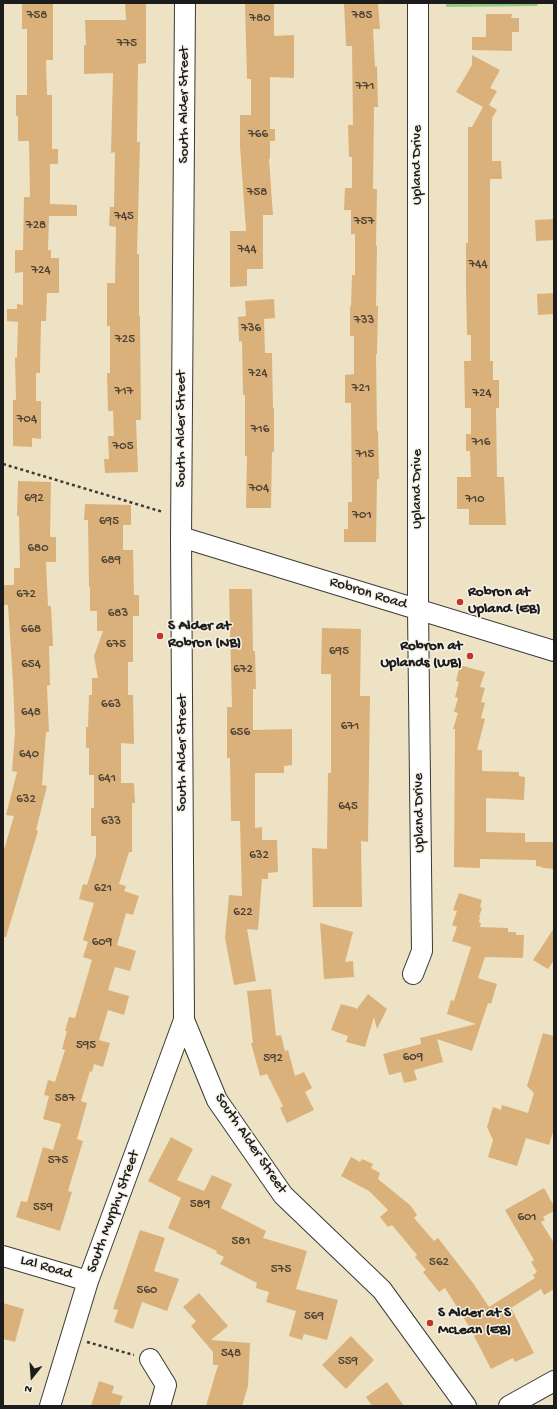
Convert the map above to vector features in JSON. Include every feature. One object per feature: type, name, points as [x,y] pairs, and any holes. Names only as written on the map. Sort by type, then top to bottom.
[{"type":"street","name":"South Alder Street","points":[[185,3],[181,537],[184,1020],[217,1100],[283,1195],[382,1290],[466,1406]]},
{"type":"street","name":"Upland Drive","points":[[413,974],[422,951],[418,610],[418,3]]},
{"type":"street","name":"Robron Road","points":[[181,537],[554,651]]},
{"type":"street","name":"South Murphy Street","points":[[50,1406],[88,1281],[184,1020]]},
{"type":"street","name":"Lal Road","points":[[3,1256],[88,1281]]},
{"type":"street","points":[[150,1359],[166,1385],[160,1406]]},
{"type":"street","points":[[509,1406],[554,1381]]},
{"type":"path","points":[[3,464],[182,517]]},
{"type":"path","points":[[72,1337],[150,1359]]},
{"type":"green space","points":[[446,3],[539,3],[537,6],[446,7]]},
{"type":"building","points":[[22,3],[53,3],[53,60],[46,60],[47,95],[52,95],[52,149],[58,149],[58,164],[50,164],[50,204],[77,205],[77,216],[49,216],[48,250],[51,250],[51,258],[59,258],[59,293],[47,293],[46,321],[41,321],[40,373],[36,373],[36,401],[41,401],[41,439],[32,438],[32,447],[13,446],[13,400],[16,400],[15,358],[17,358],[18,322],[7,321],[7,309],[17,309],[17,304],[23,305],[23,272],[15,273],[15,250],[23,250],[24,197],[30,197],[29,141],[18,141],[18,116],[16,116],[16,95],[27,95],[27,29],[22,29]]},
{"type":"building","points":[[125,3],[146,3],[146,63],[138,64],[137,142],[140,142],[137,254],[139,254],[141,420],[136,420],[138,472],[105,473],[104,459],[109,459],[108,436],[114,436],[113,411],[108,411],[107,373],[110,373],[110,326],[107,326],[107,283],[115,283],[116,227],[109,226],[110,207],[114,207],[115,152],[111,153],[113,73],[84,74],[84,45],[86,45],[85,20],[126,20]]},
{"type":"building","points":[[245,3],[274,3],[274,36],[294,35],[294,78],[270,77],[270,129],[275,129],[275,141],[270,141],[269,159],[273,215],[263,215],[263,269],[247,269],[247,286],[230,287],[230,231],[246,231],[240,146],[240,115],[251,115],[251,79],[247,79]]},
{"type":"building","points":[[344,3],[378,3],[380,29],[373,29],[375,67],[377,66],[378,107],[374,107],[373,189],[377,189],[376,306],[378,306],[376,354],[379,479],[377,479],[376,542],[344,542],[344,529],[348,529],[348,502],[352,502],[351,403],[345,403],[345,375],[354,374],[354,336],[350,336],[350,306],[352,275],[355,275],[355,234],[351,234],[351,210],[344,210],[345,188],[352,188],[352,157],[349,157],[348,125],[353,125],[352,46],[346,46]]},
{"type":"building","points":[[486,14],[512,14],[511,18],[519,18],[519,32],[512,32],[512,51],[472,50],[472,37],[486,37]]},
{"type":"building","points":[[472,55],[500,70],[490,88],[497,91],[489,105],[497,110],[492,118],[492,161],[501,161],[502,179],[490,179],[490,361],[493,361],[493,380],[499,380],[499,408],[496,408],[497,477],[504,477],[506,525],[469,525],[469,509],[457,509],[457,477],[471,477],[470,451],[466,451],[466,434],[471,434],[471,408],[465,408],[464,361],[471,361],[471,335],[467,335],[466,287],[466,243],[468,243],[468,127],[472,127],[483,107],[456,92],[472,65]]},
{"type":"building","points":[[554,219],[554,240],[536,241],[535,220]]},
{"type":"building","points":[[554,293],[554,314],[538,315],[537,294]]},
{"type":"building","points":[[274,299],[275,318],[264,319],[265,353],[272,353],[274,452],[272,452],[271,508],[246,508],[247,456],[245,456],[245,395],[243,395],[242,341],[239,342],[238,317],[246,316],[245,301]]},
{"type":"building","points":[[18,481],[51,482],[50,537],[56,537],[56,562],[46,562],[48,606],[51,606],[53,646],[49,646],[50,685],[47,686],[49,732],[46,732],[42,785],[47,786],[36,830],[38,831],[6,937],[3,937],[3,853],[14,816],[6,815],[17,772],[12,771],[15,733],[13,682],[8,605],[4,605],[4,585],[14,585],[14,568],[20,568],[19,516],[17,516]]},
{"type":"building","points":[[85,504],[131,505],[131,525],[123,525],[123,550],[133,550],[134,595],[139,595],[139,616],[133,616],[133,662],[128,662],[128,695],[133,695],[134,744],[121,743],[121,783],[134,783],[135,803],[132,803],[132,852],[129,852],[119,884],[126,886],[124,891],[139,896],[133,915],[126,913],[117,945],[136,951],[130,971],[115,967],[108,990],[129,996],[124,1015],[108,1010],[99,1040],[110,1043],[103,1067],[94,1064],[92,1072],[90,1071],[81,1101],[87,1103],[77,1139],[83,1141],[68,1191],[72,1192],[60,1231],[16,1217],[21,1201],[27,1202],[43,1147],[53,1150],[61,1124],[43,1119],[49,1096],[44,1095],[48,1080],[55,1082],[65,1050],[62,1049],[69,1017],[75,1018],[92,960],[83,957],[88,942],[83,940],[94,903],[79,899],[83,884],[87,885],[96,856],[96,836],[91,836],[91,808],[94,808],[94,775],[89,775],[89,748],[86,748],[86,727],[88,727],[89,695],[92,695],[92,678],[98,678],[94,656],[103,631],[97,631],[97,611],[90,611],[88,520],[84,520]]},
{"type":"building","points":[[229,589],[252,589],[253,651],[255,651],[256,689],[253,689],[253,730],[292,729],[292,765],[284,766],[284,773],[255,773],[255,828],[262,827],[262,840],[277,840],[278,872],[268,873],[268,879],[262,879],[258,930],[247,929],[256,981],[234,985],[225,938],[229,895],[242,896],[240,821],[231,821],[230,758],[227,758],[227,707],[232,707]]},
{"type":"building","points":[[322,628],[361,629],[360,696],[370,696],[368,842],[361,841],[362,907],[313,907],[312,848],[327,849],[328,773],[331,773],[331,674],[321,674]]},
{"type":"building","points":[[460,665],[485,672],[480,687],[485,688],[481,702],[485,703],[481,718],[485,719],[477,750],[482,750],[482,771],[519,772],[519,776],[525,777],[524,800],[486,798],[486,832],[525,833],[525,842],[554,842],[554,869],[536,866],[536,860],[480,859],[480,868],[454,867],[455,729],[453,729],[458,713],[454,712],[458,698],[455,697],[459,682],[456,681]]},
{"type":"building","points":[[459,893],[482,900],[480,907],[482,908],[479,917],[479,922],[481,923],[480,927],[508,928],[508,932],[516,932],[516,935],[524,935],[523,958],[485,957],[478,978],[497,984],[491,1004],[488,1003],[472,1051],[437,1039],[443,1062],[414,1070],[417,1080],[404,1083],[401,1072],[389,1075],[383,1054],[421,1044],[420,1038],[476,1024],[447,1014],[451,1000],[454,1001],[471,947],[452,941],[457,927],[452,925],[457,911],[453,910]]},
{"type":"building","points":[[320,923],[353,932],[345,962],[353,961],[354,977],[324,979]]},
{"type":"building","points":[[554,928],[554,960],[548,969],[533,960]]},
{"type":"building","points":[[271,989],[276,1036],[281,1035],[285,1051],[288,1050],[295,1076],[304,1072],[312,1088],[305,1092],[314,1110],[287,1123],[280,1108],[283,1106],[267,1074],[260,1076],[251,1043],[253,1043],[247,991]]},
{"type":"building","points":[[368,994],[387,1009],[377,1029],[374,1017],[365,1047],[346,1042],[348,1036],[331,1030],[341,1004],[356,1008],[356,1010]]},
{"type":"building","points":[[543,1033],[554,1036],[554,1129],[549,1145],[526,1138],[517,1166],[488,1157],[493,1140],[487,1127],[493,1107],[501,1110],[502,1105],[528,1113],[534,1093],[527,1086]]},
{"type":"building","points":[[171,1137],[193,1149],[177,1180],[204,1191],[212,1175],[232,1184],[221,1208],[266,1231],[263,1238],[307,1251],[296,1289],[338,1300],[327,1340],[304,1334],[302,1340],[289,1336],[296,1311],[266,1302],[269,1292],[256,1288],[257,1283],[220,1264],[224,1257],[216,1253],[217,1251],[168,1228],[181,1198],[148,1181]]},
{"type":"building","points":[[351,1157],[360,1162],[362,1159],[373,1164],[371,1168],[380,1173],[378,1179],[410,1205],[417,1215],[414,1218],[434,1241],[438,1238],[473,1283],[489,1307],[535,1278],[533,1275],[537,1272],[531,1262],[534,1260],[505,1210],[544,1188],[554,1206],[554,1211],[543,1217],[545,1220],[541,1222],[554,1243],[554,1289],[544,1295],[541,1289],[511,1308],[534,1353],[515,1362],[513,1358],[491,1369],[475,1336],[445,1288],[439,1292],[423,1272],[426,1270],[415,1257],[417,1255],[392,1225],[388,1227],[380,1217],[388,1210],[369,1191],[341,1176]]},
{"type":"building","points":[[140,1230],[165,1238],[154,1271],[179,1279],[167,1311],[142,1302],[133,1329],[114,1322],[118,1310],[113,1309]]},
{"type":"building","points":[[199,1293],[228,1326],[211,1340],[250,1343],[248,1386],[242,1406],[206,1406],[218,1365],[213,1365],[213,1352],[191,1326],[196,1321],[183,1307]]},
{"type":"building","points":[[3,1303],[24,1309],[15,1342],[3,1339]]},
{"type":"building","points":[[351,1336],[374,1360],[346,1389],[322,1365]]},
{"type":"building","points":[[99,1381],[114,1386],[112,1393],[123,1396],[119,1406],[91,1406]]},
{"type":"building","points":[[387,1382],[404,1406],[372,1406],[366,1397]]},
{"type":"place","name":"Robron at Upland (EB)","points":[[460,602]]},
{"type":"place","name":"S Alder at Robron (NB)","points":[[160,636]]},
{"type":"place","name":"Robron at Uplands (WB)","points":[[470,656]]},
{"type":"place","name":"S Alder at S McLean (EB)","points":[[430,1323]]}]
